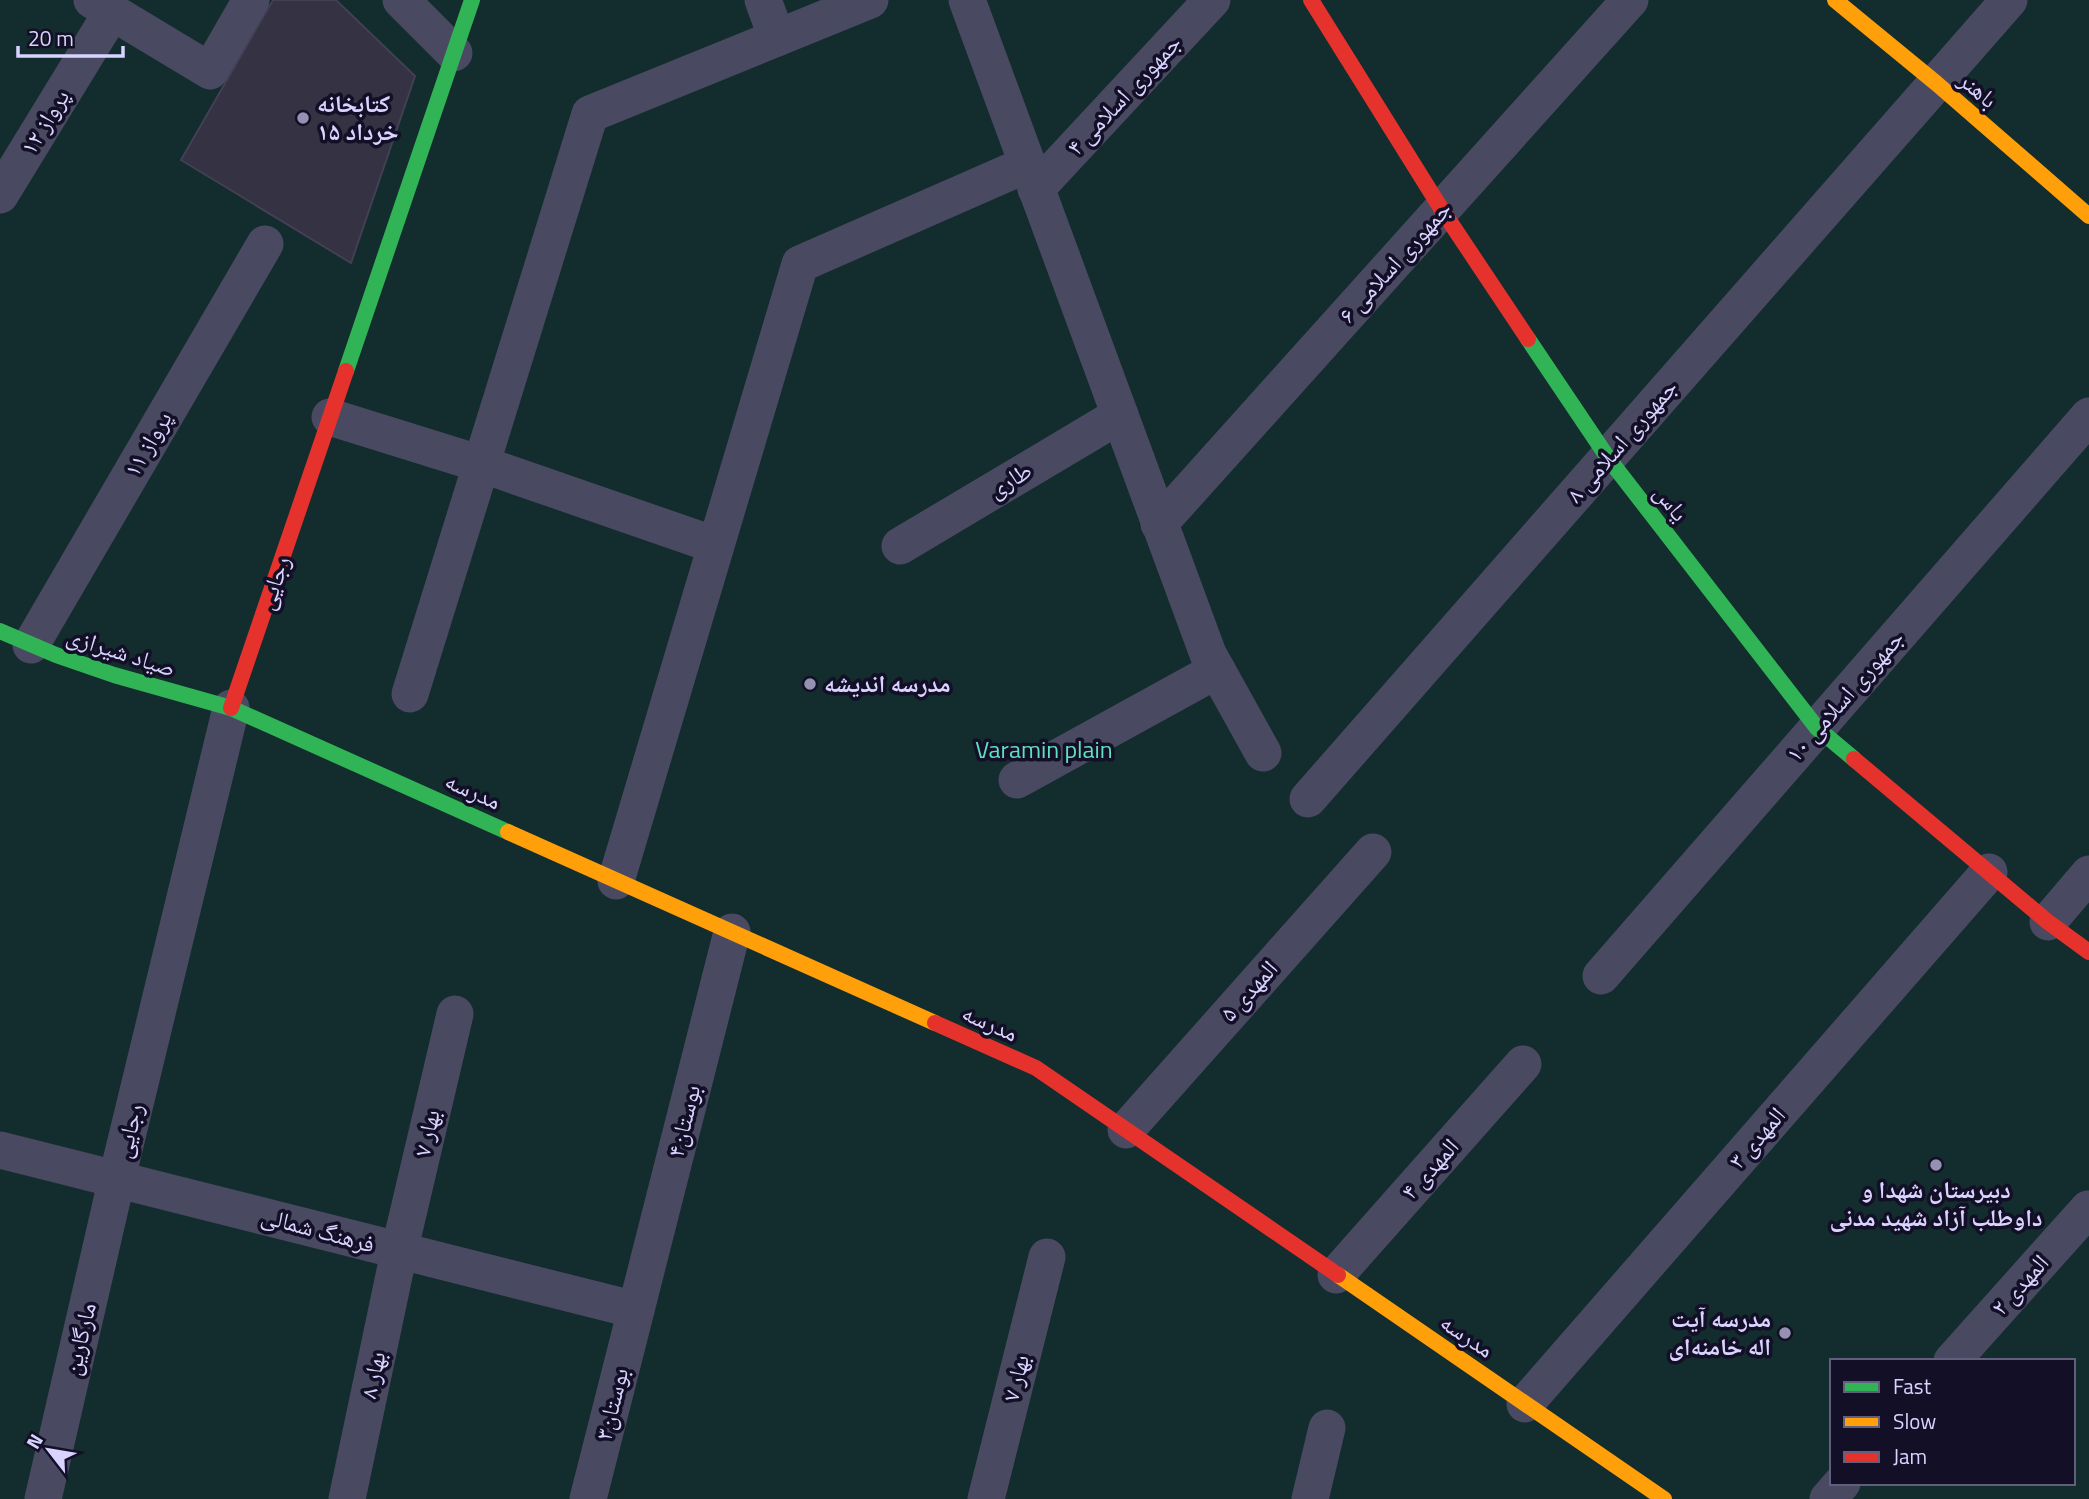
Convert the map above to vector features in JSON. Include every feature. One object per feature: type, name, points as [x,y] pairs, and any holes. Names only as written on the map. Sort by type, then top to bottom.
[{"type":"street","points":[[102,6],[209,71],[250,0]]},
{"type":"street","points":[[401,0],[454,53]]},
{"type":"street","name":"رجایی","points":[[117,1178],[231,708],[472,0]]},
{"type":"street","points":[[763,0],[777,38]]},
{"type":"street","points":[[410,694],[590,114],[870,0]]},
{"type":"street","points":[[967,0],[1208,654],[1263,753]]},
{"type":"street","name":"جمهوری اسلامی ۴","points":[[1032,176],[1212,0]]},
{"type":"street","name":"یاس","points":[[1311,0],[1442,210],[1608,458],[1817,728],[2048,922],[2089,952]]},
{"type":"street","name":"جمهوری اسلامی ۶","points":[[1160,524],[1630,0]]},
{"type":"street","name":"باهنر","points":[[1835,0],[1936,83],[2089,216]]},
{"type":"street","name":"جمهوری اسلامی ۸","points":[[1308,799],[2009,0]]},
{"type":"street","name":"پرواز ۱۲","points":[[0,195],[102,6]]},
{"type":"street","points":[[616,881],[800,264],[1032,176]]},
{"type":"street","name":"پرواز ۱۱","points":[[15,638],[265,244]]},
{"type":"street","name":"طاری","points":[[900,546],[1120,415]]},
{"type":"street","name":"جمهوری اسلامی ۱۰","points":[[1601,976],[2089,416]]},
{"type":"street","points":[[330,417],[481,464],[715,545]]},
{"type":"street","name":"صیاد شیرازی","points":[[15,638],[141,685],[231,708]]},
{"type":"street","points":[[1017,780],[1217,670]]},
{"type":"street","name":"مدرسه","points":[[231,708],[1036,1069],[1664,1499]]},
{"type":"street","name":"المهدی ۵","points":[[1125,1130],[1373,852]]},
{"type":"street","name":"المهدی ۳","points":[[1525,1404],[1989,872]]},
{"type":"street","points":[[2048,922],[2089,874]]},
{"type":"street","name":"بوستان۴","points":[[636,1310],[732,932]]},
{"type":"street","name":"بهار ۷","points":[[399,1252],[455,1014]]},
{"type":"street","name":"المهدی ۴","points":[[1336,1275],[1523,1064]]},
{"type":"street","name":"فرهنگ شمالی","points":[[0,1150],[636,1310]]},
{"type":"street","name":"مارگارین","points":[[43,1499],[117,1178]]},
{"type":"street","name":"المهدی ۲","points":[[1954,1359],[2088,1209]]},
{"type":"street","name":"بهار ۸","points":[[347,1499],[399,1252]]},
{"type":"street","name":"بهار ۷","points":[[986,1499],[1047,1257]]},
{"type":"street","name":"بوستان۳","points":[[588,1499],[636,1310]]},
{"type":"street","points":[[1310,1499],[1327,1428]]},
{"type":"street","points":[[1828,1499],[1840,1485]]},
{"type":"green space","name":"Varamin plain","points":[[0,0],[2089,0],[2089,1499],[0,1499]]},
{"type":"building","name":"کتابخانه ۱۵ خرداد","points":[[273,0],[336,0],[415,76],[351,263],[181,160]]},
{"type":"traffic: fast","points":[[346,371],[472,0]]},
{"type":"traffic: fast","points":[[1528,339],[1608,458],[1817,728],[1854,759]]},
{"type":"traffic: fast","points":[[0,631],[56,655],[114,675],[231,708],[508,832]]},
{"type":"traffic: slow","points":[[1835,0],[1936,83],[2089,216]]},
{"type":"traffic: slow","points":[[508,832],[935,1023]]},
{"type":"traffic: slow","points":[[1338,1275],[1664,1499]]},
{"type":"traffic: jam","points":[[1311,0],[1442,210],[1528,339]]},
{"type":"traffic: jam","points":[[231,708],[346,371]]},
{"type":"traffic: jam","points":[[1854,759],[2048,922],[2089,952]]},
{"type":"traffic: jam","points":[[935,1023],[1036,1068],[1338,1275]]},
{"type":"place","name":"کتابخانه ۱۵ خرداد","points":[[303,118]]},
{"type":"place","name":"مدرسه اندیشه","points":[[810,684]]},
{"type":"place","name":"دبیرستان شهدا و داوطلب آزاد شهید مدنی","points":[[1936,1165]]},
{"type":"place","name":"مدرسه آیت اله خامنه‌ای","points":[[1785,1333]]}]
